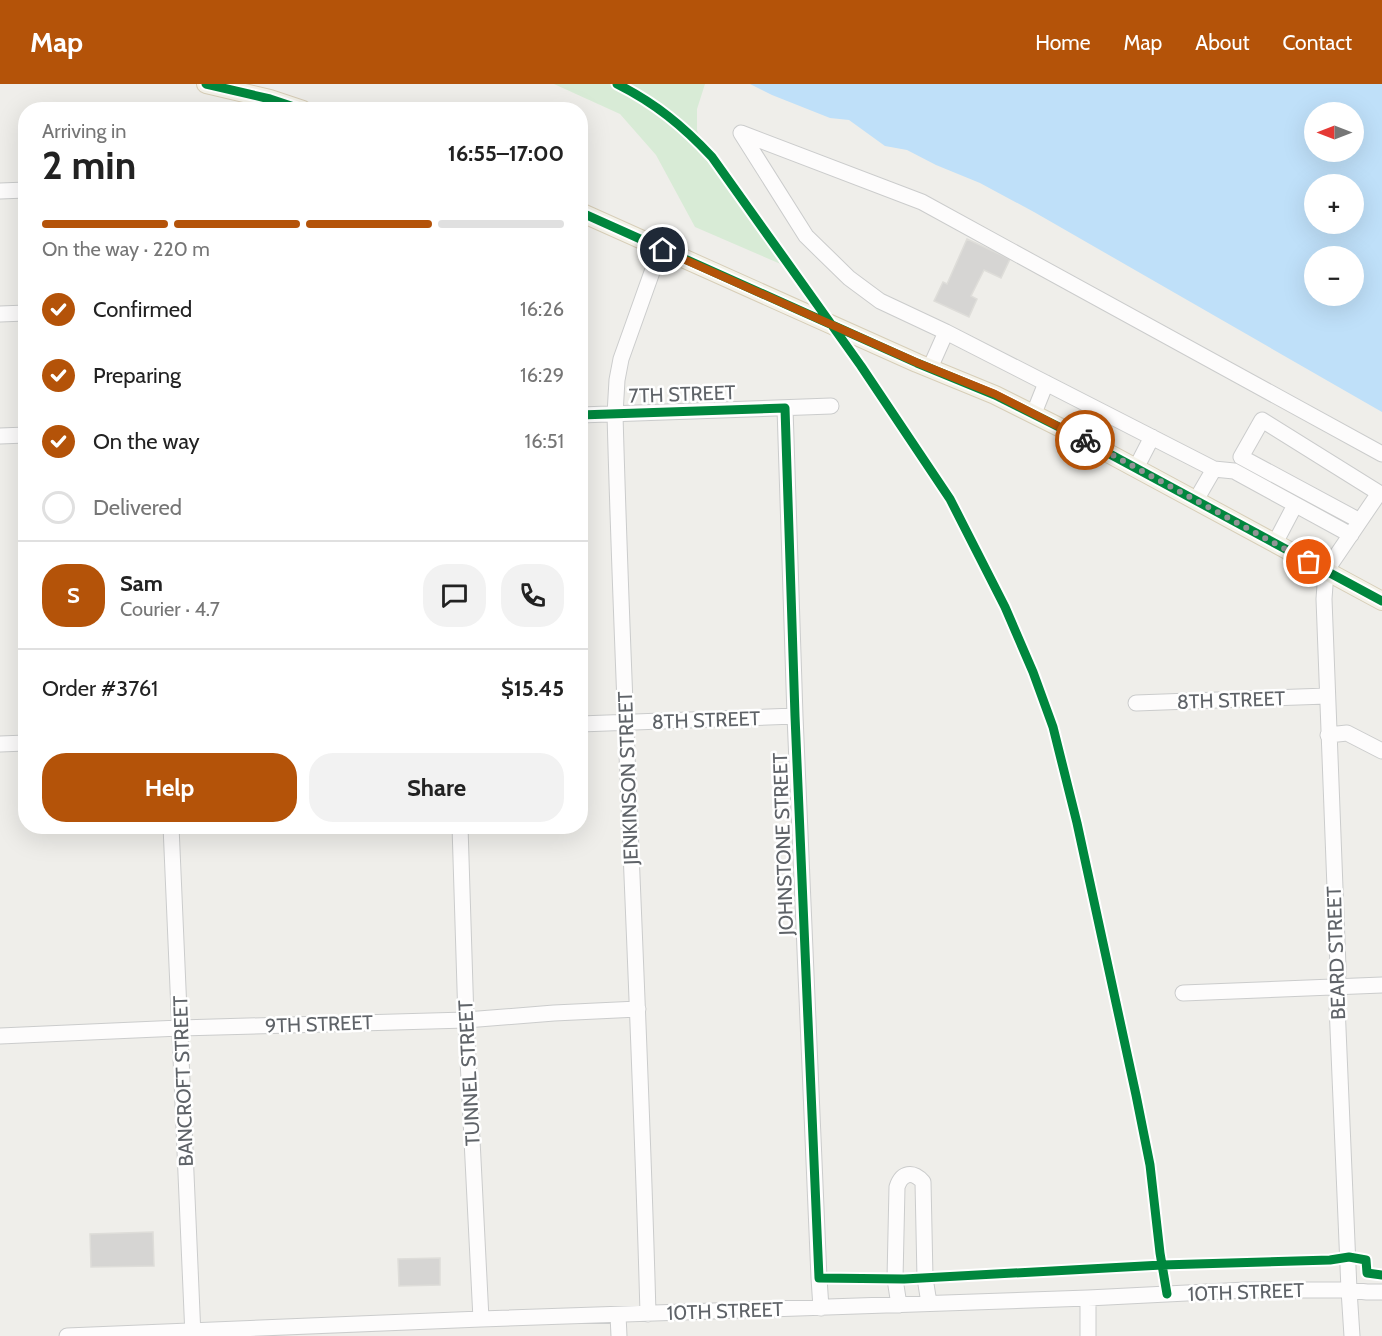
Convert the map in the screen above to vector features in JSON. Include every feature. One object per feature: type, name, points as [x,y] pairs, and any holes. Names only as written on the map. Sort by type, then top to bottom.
[{"type":"main road","points":[[206,84],[279,102]]},
{"type":"main road","points":[[588,216],[930,369],[995,394],[1382,601]]},
{"type":"street","points":[[1351,535],[1234,471],[1214,469],[946,332],[879,301],[849,278],[806,236],[741,133],[922,202],[1382,454]]},
{"type":"street","points":[[0,191],[18,190]]},
{"type":"street","name":"JENKINSON STREET","points":[[648,1314],[615,414],[621,359],[652,272],[663,250]]},
{"type":"street","points":[[0,314],[18,314]]},
{"type":"street","points":[[930,369],[946,332]]},
{"type":"street","points":[[1034,413],[1046,383]]},
{"type":"street","name":"7TH STREET","points":[[588,415],[831,406]]},
{"type":"street","name":"JOHNSTONE STREET","points":[[785,408],[795,716],[821,1308]]},
{"type":"street","points":[[1326,571],[1351,535],[1379,493],[1262,420],[1241,457],[1360,521]]},
{"type":"street","points":[[0,436],[18,435]]},
{"type":"street","points":[[1136,468],[1152,437]]},
{"type":"street","points":[[1196,500],[1214,469]]},
{"type":"street","points":[[1275,543],[1295,505]]},
{"type":"street","name":"BEARD STREET","points":[[1326,571],[1324,599],[1328,735],[1352,1336]]},
{"type":"street","name":"8TH STREET","points":[[1136,704],[1327,696]]},
{"type":"street","name":"8TH STREET","points":[[588,724],[795,716]]},
{"type":"street","points":[[1328,735],[1347,733],[1382,751]]},
{"type":"street","points":[[0,744],[18,743]]},
{"type":"street","name":"BANCROFT STREET","points":[[171,834],[193,1334]]},
{"type":"street","name":"TUNNEL STREET","points":[[460,834],[466,1020],[481,1319]]},
{"type":"street","points":[[1183,993],[1382,985]]},
{"type":"street","name":"9TH STREET","points":[[0,1036],[180,1028],[466,1020],[638,1009]]},
{"type":"street","points":[[899,1305],[895,1279],[897,1187],[903,1176],[912,1175],[919,1177],[923,1182],[925,1278],[929,1303]]},
{"type":"street","name":"10TH STREET","points":[[67,1336],[410,1329],[481,1319],[1088,1298],[1246,1290],[1382,1292]]},
{"type":"street","points":[[1088,1298],[1088,1336]]},
{"type":"street","points":[[618,1315],[619,1336]]},
{"type":"green space","points":[[554,84],[705,84],[697,109],[697,130],[700,139],[712,162],[783,265],[695,227],[656,155],[620,114]]},
{"type":"water","points":[[750,84],[1382,84],[1382,412],[980,183],[907,150],[885,146],[849,120],[830,118]]},
{"type":"building","points":[[967,239],[1010,259],[1001,278],[984,270],[971,296],[977,299],[969,317],[934,301],[943,282],[947,284]]},
{"type":"building","points":[[153,1232],[154,1266],[91,1267],[90,1234]]},
{"type":"building","points":[[440,1258],[440,1285],[399,1286],[398,1259]]},
{"type":"cycle path","points":[[206,84],[279,102]]},
{"type":"cycle path","points":[[617,84],[668,116],[712,157],[861,366],[950,499],[1005,607],[1033,672],[1053,727],[1077,823],[1150,1165],[1167,1294]]},
{"type":"cycle path","points":[[588,216],[917,363],[995,395],[1069,432],[1382,601]]},
{"type":"cycle path","points":[[588,415],[785,408],[795,716],[819,1278],[904,1279],[1162,1265],[1330,1260],[1349,1257],[1366,1260],[1367,1273],[1382,1275]]},
{"type":"way so far","points":[[1085,440],[1309,562]]},
{"type":"route","points":[[663,250],[918,363],[995,394],[1085,440]]}]
